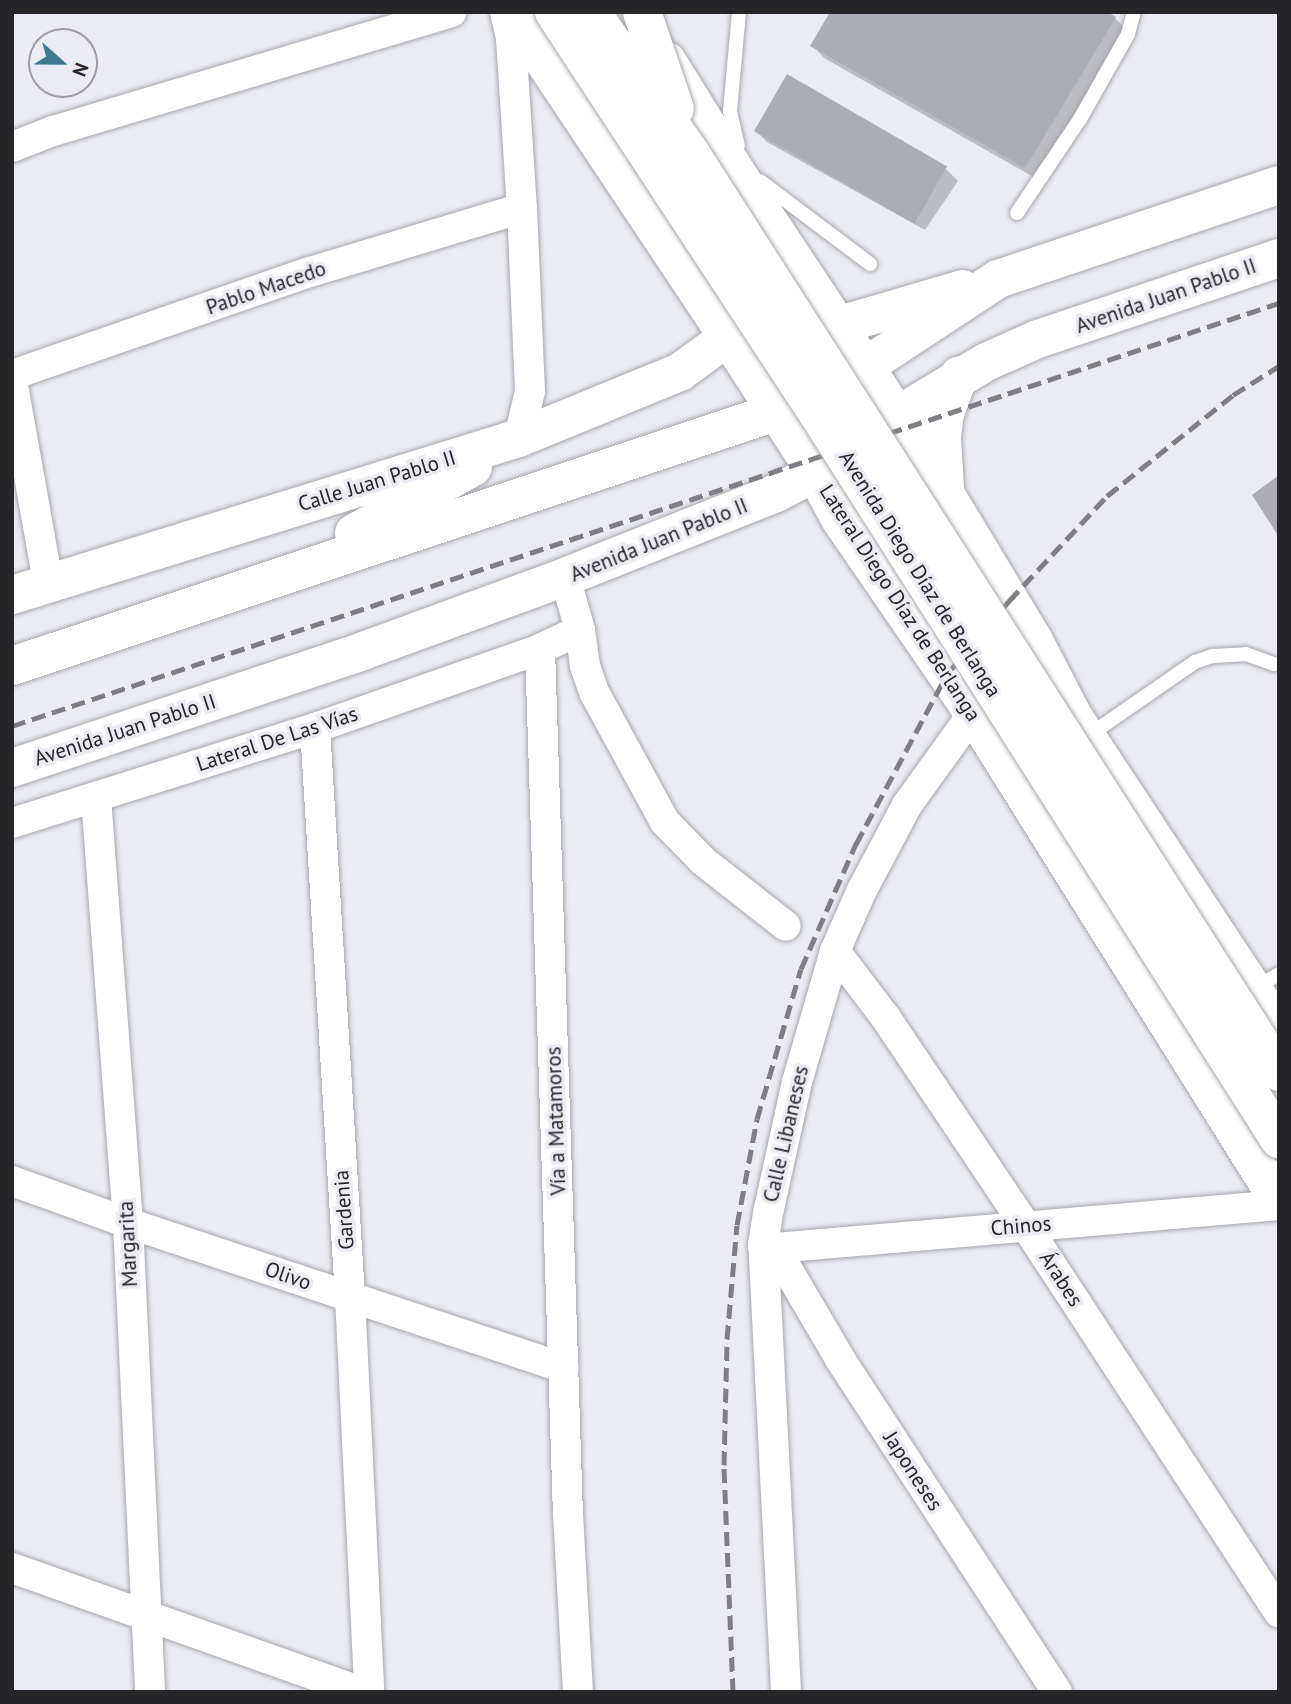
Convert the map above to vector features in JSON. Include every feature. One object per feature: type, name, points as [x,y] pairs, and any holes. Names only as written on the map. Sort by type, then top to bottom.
[{"type":"main road","name":"Lateral Diego Díaz de Berlanga","points":[[511,12],[728,337],[815,473],[840,519],[972,711],[1279,1203]]},
{"type":"main road","name":"Avenida Diego Díaz de Berlanga","points":[[554,12],[827,428],[1279,1139]]},
{"type":"main road","name":"Avenida Diego Díaz de Berlanga","points":[[591,12],[691,154],[1279,1072]]},
{"type":"main road","points":[[577,111],[614,84],[643,21]]},
{"type":"main road","points":[[643,21],[691,154]]},
{"type":"main road","points":[[643,21],[738,175],[897,416],[1034,641],[1080,726],[1265,982],[1279,1029]]},
{"type":"main road","points":[[839,325],[998,279],[1279,185]]},
{"type":"main road","name":"Avenida Juan Pablo II","points":[[12,768],[363,652],[565,577],[776,493],[815,473],[843,448],[959,375],[1038,339],[1279,258]]},
{"type":"main road","points":[[12,666],[316,564],[589,477],[776,412],[866,366],[998,279]]},
{"type":"main road","name":"Calle Juan Pablo II","points":[[12,595],[519,438],[680,372],[728,337]]},
{"type":"main road","points":[[947,497],[941,457],[942,437],[945,414],[959,375]]},
{"type":"main road","points":[[776,412],[843,448],[947,497]]},
{"type":"main road","points":[[316,564],[353,534],[440,488],[519,438]]},
{"type":"main road","points":[[776,493],[840,519]]},
{"type":"main road","points":[[1012,779],[1001,741],[1002,726],[1011,708],[1024,699],[1049,702],[1080,726]]},
{"type":"street","points":[[12,147],[53,131],[452,12]]},
{"type":"street","points":[[505,12],[511,39],[530,391],[519,438]]},
{"type":"street","name":"Pablo Macedo","points":[[12,377],[310,272],[522,208]]},
{"type":"street","points":[[12,377],[48,583]]},
{"type":"street","points":[[565,577],[580,630],[585,666],[594,692],[665,822],[703,861],[786,926]]},
{"type":"street","points":[[540,649],[580,630]]},
{"type":"street","name":"Calle Libaneses","points":[[786,1692],[769,1246],[797,1082],[835,951],[861,892],[907,805],[972,711],[1034,641]]},
{"type":"street","name":"Lateral De Las Vías","points":[[12,823],[315,728],[540,649]]},
{"type":"street","name":"Vía a Matamoros","points":[[540,649],[568,1514],[578,1692]]},
{"type":"street","name":"Gardenia","points":[[315,728],[350,1297],[369,1692]]},
{"type":"street","name":"Margarita","points":[[96,797],[128,1223],[150,1692]]},
{"type":"street","name":"Árabes","points":[[835,951],[886,1018],[1026,1226],[1279,1613]]},
{"type":"street","name":"Olivo","points":[[12,1181],[128,1223],[564,1368]]},
{"type":"street","name":"Chinos","points":[[769,1246],[1279,1203]]},
{"type":"street","name":"Japoneses","points":[[769,1246],[1057,1692]]},
{"type":"street","points":[[12,1568],[362,1692]]},
{"type":"lane","points":[[739,12],[730,111],[740,152],[753,175],[776,195],[870,264]]},
{"type":"lane","points":[[1017,213],[1080,119],[1128,34],[1135,12]]},
{"type":"lane","points":[[637,128],[776,338]]},
{"type":"lane","points":[[657,229],[738,175]]},
{"type":"lane","points":[[728,337],[812,284]]},
{"type":"lane","points":[[1080,726],[1195,662],[1212,656],[1246,654],[1274,664]]},
{"type":"building","points":[[830,12],[1107,12],[1116,17],[1025,168],[810,46]]},
{"type":"building","points":[[787,74],[947,166],[914,224],[754,131]]},
{"type":"building","points":[[1279,475],[1279,537],[1252,495]]},
{"type":"railway","points":[[655,12],[659,57]]},
{"type":"railway","points":[[12,726],[1279,303]]},
{"type":"railway","points":[[733,1692],[724,1465],[727,1339],[737,1225],[757,1119],[801,969],[856,844],[947,674],[1009,601],[1107,496],[1233,395],[1279,366]]}]
